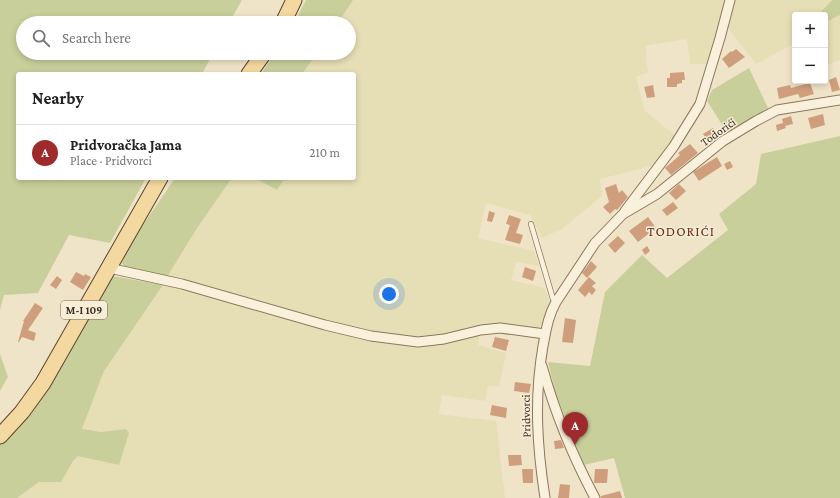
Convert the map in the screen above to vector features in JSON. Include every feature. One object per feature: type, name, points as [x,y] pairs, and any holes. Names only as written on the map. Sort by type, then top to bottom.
[{"type":"main road","points":[[286,16],[294,0]]},
{"type":"main road","points":[[250,72],[259,60]]},
{"type":"main road","name":"M-I 109","points":[[0,436],[22,412],[43,383],[159,180]]},
{"type":"street","name":"Todorići","points":[[545,334],[551,311],[595,243],[623,214],[674,146],[700,104],[730,0]]},
{"type":"street","name":"Todorići","points":[[623,214],[657,194],[723,141],[756,121],[778,110],[840,100]]},
{"type":"street","points":[[109,268],[182,284],[325,325],[371,336],[418,342],[444,339],[481,330],[500,328],[545,334]]},
{"type":"street","name":"Pridvorci","points":[[545,334],[537,395],[540,465],[545,498]]},
{"type":"street","points":[[541,360],[551,398],[567,440],[595,498]]},
{"type":"lane","points":[[531,224],[553,299],[556,302]]},
{"type":"shaded area","points":[[353,0],[831,1],[821,12],[792,12],[792,45],[756,64],[729,29],[726,28],[714,64],[690,64],[687,39],[645,46],[648,72],[636,77],[645,111],[676,136],[655,165],[600,179],[602,196],[562,229],[542,238],[530,215],[486,203],[478,238],[534,251],[539,266],[516,262],[511,280],[544,288],[549,299],[549,305],[547,317],[543,323],[537,329],[502,323],[478,326],[444,335],[418,337],[373,332],[326,321],[251,299],[167,277],[197,228],[231,180],[259,180],[277,189],[284,180],[356,180],[356,72],[303,72],[312,60],[356,60],[356,16],[343,16]]},
{"type":"shaded area","points":[[840,15],[840,60],[828,65],[828,48],[828,20]]},
{"type":"shaded area","points":[[163,285],[180,288],[323,329],[392,343],[480,333],[478,345],[506,353],[499,387],[488,386],[485,401],[442,395],[439,414],[496,421],[505,498],[17,498],[39,482],[61,482],[73,461],[78,456],[126,429],[101,432],[82,430],[104,371]]},
{"type":"green space","points":[[0,0],[242,0],[233,16],[16,16],[16,60],[209,60],[203,72],[16,72],[16,180],[145,180],[110,243],[69,235],[38,293],[4,295],[0,310]]},
{"type":"green space","points":[[306,0],[353,0],[343,16],[298,16]]},
{"type":"green space","points":[[832,0],[840,0],[840,15],[828,21],[828,12],[821,12]]},
{"type":"green space","points":[[270,60],[312,60],[303,72],[262,72]]},
{"type":"green space","points":[[749,68],[769,110],[728,134],[707,101],[712,90]]},
{"type":"green space","points":[[840,136],[840,498],[625,498],[614,458],[584,465],[556,395],[548,362],[590,366],[605,292],[642,255],[667,278],[728,230],[719,214],[756,184],[761,154]]},
{"type":"green space","points":[[174,180],[231,180],[197,228],[167,277],[124,267],[122,263],[128,247]]},
{"type":"green space","points":[[259,180],[284,180],[277,190]]},
{"type":"green space","points":[[113,276],[163,285],[104,371],[82,429],[101,432],[126,429],[129,433],[119,465],[78,456],[73,461],[61,482],[39,482],[17,498],[0,498],[0,443],[31,411]]},
{"type":"green space","points":[[0,354],[8,377],[0,391]]},
{"type":"building","points":[[736,49],[745,57],[729,68],[722,59],[731,51],[732,52]]},
{"type":"building","points":[[684,72],[685,80],[682,80],[682,83],[677,84],[677,87],[667,87],[667,78],[670,78],[670,73]]},
{"type":"building","points":[[836,77],[840,90],[832,92],[829,80]]},
{"type":"building","points":[[810,84],[814,94],[800,98],[798,94],[779,99],[777,88],[790,85],[791,88]]},
{"type":"building","points":[[653,85],[655,97],[647,98],[644,87]]},
{"type":"building","points":[[823,114],[825,125],[811,129],[808,118]]},
{"type":"building","points":[[791,116],[793,124],[785,126],[786,128],[777,131],[776,125],[783,123],[782,119]]},
{"type":"building","points":[[713,128],[719,136],[709,143],[703,134]]},
{"type":"building","points":[[690,144],[698,153],[671,175],[665,168],[680,155],[678,153]]},
{"type":"building","points":[[717,157],[722,166],[699,181],[693,172]]},
{"type":"building","points":[[730,161],[733,167],[727,170],[724,164]]},
{"type":"building","points":[[616,184],[619,193],[622,190],[628,197],[617,210],[615,209],[610,214],[603,207],[609,202],[605,188]]},
{"type":"building","points":[[679,184],[686,191],[676,200],[669,193]]},
{"type":"building","points":[[673,202],[678,208],[667,216],[662,210]]},
{"type":"building","points":[[489,211],[495,213],[492,222],[487,221]]},
{"type":"building","points":[[509,215],[521,219],[516,233],[523,235],[520,244],[505,240],[510,225],[506,224]]},
{"type":"building","points":[[648,217],[656,228],[638,242],[629,231]]},
{"type":"building","points":[[618,236],[625,243],[615,253],[608,245]]},
{"type":"building","points":[[647,246],[650,251],[645,255],[642,250]]},
{"type":"building","points":[[591,261],[597,267],[587,278],[582,273]]},
{"type":"building","points":[[525,267],[536,271],[533,281],[522,277]]},
{"type":"building","points":[[76,272],[84,276],[85,274],[91,277],[83,290],[70,282]]},
{"type":"building","points":[[57,276],[62,280],[56,289],[50,285]]},
{"type":"building","points":[[589,277],[596,283],[592,286],[596,290],[592,295],[589,292],[585,297],[578,290]]},
{"type":"building","points":[[35,303],[43,308],[28,330],[36,333],[34,341],[22,337],[18,342],[23,321]]},
{"type":"building","points":[[565,318],[576,320],[573,343],[562,342]]},
{"type":"building","points":[[495,337],[509,340],[506,351],[492,347]]},
{"type":"building","points":[[515,382],[531,384],[529,393],[514,391]]},
{"type":"building","points":[[492,405],[507,408],[506,418],[490,415]]},
{"type":"building","points":[[561,440],[564,448],[555,449],[554,441]]},
{"type":"building","points":[[508,455],[521,455],[522,465],[509,466]]},
{"type":"building","points":[[522,469],[533,469],[533,483],[523,483]]},
{"type":"building","points":[[595,469],[608,469],[607,483],[594,483]]},
{"type":"building","points":[[560,484],[570,485],[569,498],[558,498]]},
{"type":"building","points":[[620,491],[622,498],[601,498],[601,496]]},
{"type":"place","name":"Pridvoračka Jama","points":[[575,445]]},
{"type":"district","name":"TODORIĆI","points":[[681,231]]}]
